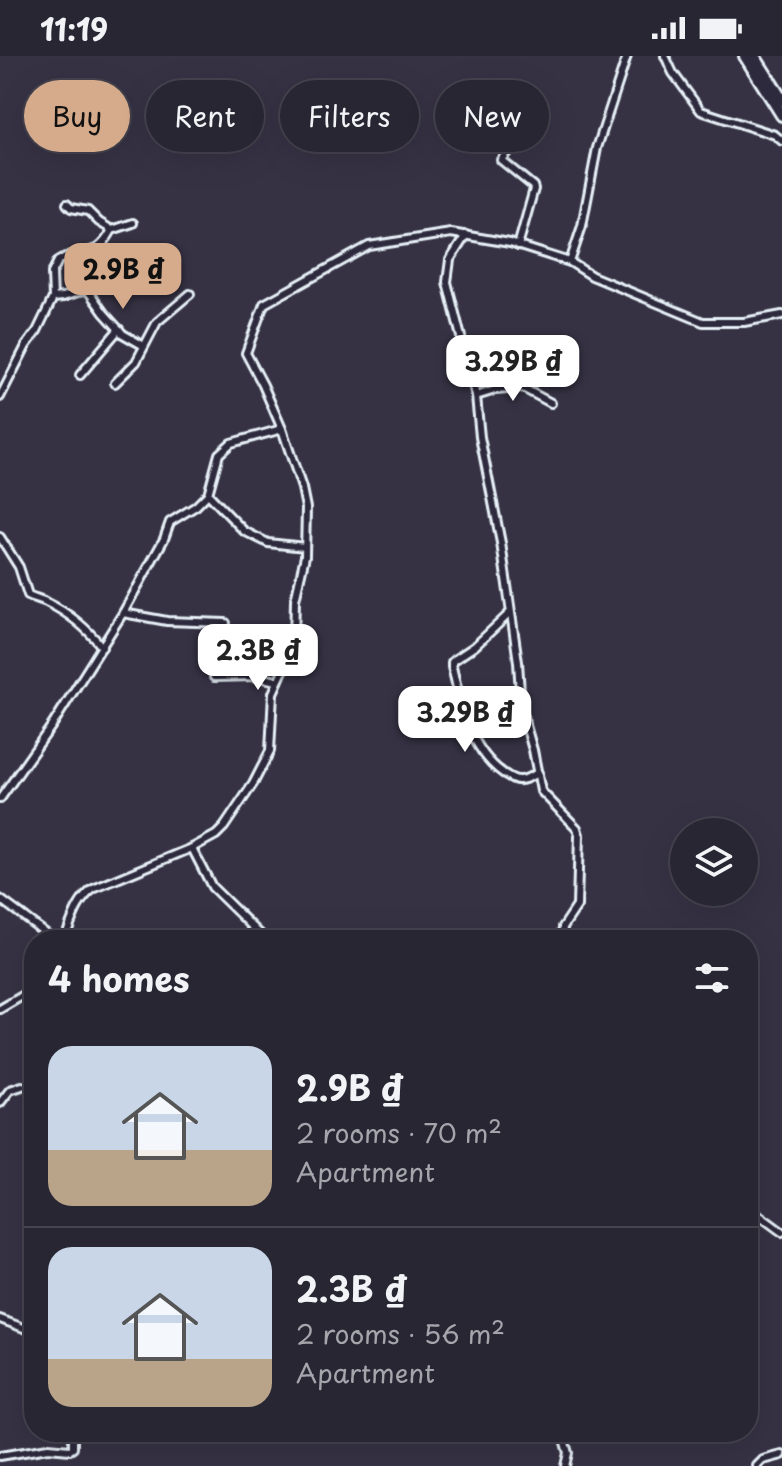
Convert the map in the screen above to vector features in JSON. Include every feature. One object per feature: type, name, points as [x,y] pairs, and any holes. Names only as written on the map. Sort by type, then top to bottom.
[{"type":"highway","points":[[745,56],[782,115]]},
{"type":"highway","points":[[754,56],[782,100]]},
{"type":"street","points":[[570,262],[582,226],[597,148],[627,56]]},
{"type":"street","points":[[665,56],[673,73],[701,111],[775,135],[782,141]]},
{"type":"street","points":[[507,152],[501,160],[534,189],[518,246]]},
{"type":"street","points":[[67,204],[71,208],[88,211],[112,230]]},
{"type":"street","points":[[0,397],[53,298],[52,273],[58,261],[101,247],[112,230],[133,223]]},
{"type":"street","points":[[68,930],[79,903],[93,889],[192,848],[224,827],[268,757],[272,700],[293,646],[295,600],[304,561],[305,502],[282,429],[246,353],[264,304],[369,246],[440,233],[518,246],[570,262],[592,276],[703,322],[744,322],[782,315]]},
{"type":"street","points":[[466,235],[450,260],[447,282],[476,396],[480,437],[499,532],[518,662],[521,708],[543,796],[577,828],[579,835],[577,906],[563,930]]},
{"type":"street","points":[[53,298],[87,289],[119,329],[144,346]]},
{"type":"street","points":[[115,383],[136,362],[157,322],[190,294]]},
{"type":"street","points":[[80,375],[119,329]]},
{"type":"street","points":[[476,396],[495,390],[523,388],[551,403]]},
{"type":"street","points":[[0,799],[53,724],[123,613],[170,522],[196,506],[208,494],[216,460],[226,446],[282,429]]},
{"type":"street","points":[[208,494],[244,531],[268,543],[305,547]]},
{"type":"street","points":[[0,537],[19,567],[28,595],[46,601],[74,619],[102,647]]},
{"type":"street","points":[[123,613],[167,621],[226,623]]},
{"type":"street","points":[[510,613],[475,646],[454,660],[452,667],[467,722],[486,757],[514,779],[522,780],[538,773]]},
{"type":"street","points":[[214,677],[254,676],[277,681]]},
{"type":"street","points":[[192,848],[212,887],[256,930]]},
{"type":"street","points":[[0,899],[42,930]]},
{"type":"street","points":[[0,1009],[24,995]]},
{"type":"street","points":[[0,1103],[10,1090],[22,1086]]},
{"type":"street","points":[[758,1214],[782,1232]]},
{"type":"street","points":[[0,1319],[24,1328]]},
{"type":"street","points":[[0,1456],[48,1448],[70,1450],[73,1442]]},
{"type":"street","points":[[565,1442],[568,1453],[565,1466]]},
{"type":"street","points":[[757,1466],[763,1460],[782,1455]]}]
